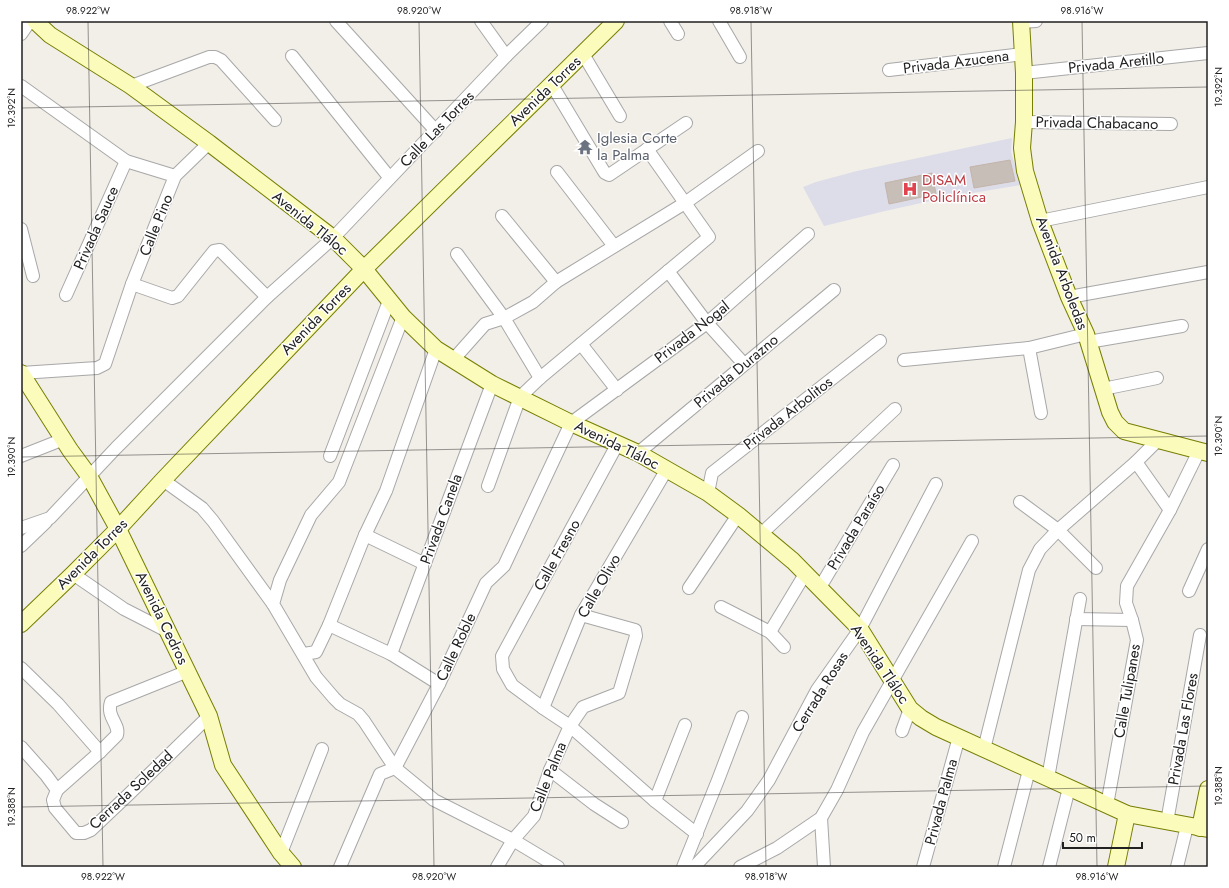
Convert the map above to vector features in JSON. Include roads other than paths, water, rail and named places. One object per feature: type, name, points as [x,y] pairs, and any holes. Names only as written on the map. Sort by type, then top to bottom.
[{"type":"main road","name":"Avenida Tláloc","points":[[35,21],[50,35],[131,86],[209,143],[333,238],[364,269],[403,317],[436,350],[492,384],[571,423],[638,453],[708,492],[738,515],[793,561],[860,629],[910,709],[921,718],[936,727],[1127,814],[1198,828]]},
{"type":"main road","name":"Avenida Torres","points":[[21,624],[118,529],[364,269],[616,21]]},
{"type":"main road","name":"Avenida Arboledas","points":[[1026,21],[1023,54],[1024,122],[1022,148],[1025,171],[1040,220],[1087,338],[1112,417],[1124,431],[1204,452]]},
{"type":"main road","name":"Avenida Cedros","points":[[21,373],[89,476],[118,529],[209,716],[223,765],[281,853],[293,867]]},
{"type":"main road","points":[[1198,828],[1208,789]]},
{"type":"main road","points":[[1116,867],[1127,814]]},
{"type":"street","points":[[21,34],[30,21]]},
{"type":"street","points":[[336,21],[436,131]]},
{"type":"street","points":[[481,21],[506,56]]},
{"type":"street","name":"Calle Las Torres","points":[[21,546],[267,296],[333,238],[389,177],[436,131],[506,56],[542,21]]},
{"type":"street","points":[[670,21],[678,34]]},
{"type":"street","points":[[719,21],[740,57]]},
{"type":"street","name":"Privada Aretillo","points":[[1024,73],[1208,53]]},
{"type":"street","points":[[583,54],[620,116]]},
{"type":"street","name":"Privada Azucena","points":[[889,70],[1023,54]]},
{"type":"street","points":[[292,56],[389,177]]},
{"type":"street","points":[[131,86],[209,57],[215,57],[221,60],[275,120]]},
{"type":"street","points":[[552,85],[605,173],[609,175],[686,123]]},
{"type":"street","name":"Calle Pino","points":[[21,86],[126,161],[175,176],[132,284],[105,364],[97,368],[21,373]]},
{"type":"street","name":"Privada Chabacano","points":[[1024,122],[1171,124]]},
{"type":"street","points":[[175,176],[209,143]]},
{"type":"street","points":[[488,486],[520,397],[540,378],[709,237],[647,150]]},
{"type":"street","points":[[453,360],[485,324],[504,318],[533,302],[556,282],[685,203],[758,151]]},
{"type":"street","name":"Privada Sauce","points":[[66,295],[126,161]]},
{"type":"street","points":[[557,172],[614,246]]},
{"type":"street","points":[[1040,220],[1208,187]]},
{"type":"street","points":[[502,216],[556,282]]},
{"type":"street","points":[[21,229],[33,276]]},
{"type":"street","name":"Privada Nogal","points":[[571,423],[707,323],[808,234]]},
{"type":"street","points":[[132,284],[175,298],[214,251],[220,250],[267,296]]},
{"type":"street","points":[[457,254],[504,318],[540,378]]},
{"type":"street","points":[[668,271],[707,323],[744,364]]},
{"type":"street","points":[[1069,296],[1208,272]]},
{"type":"street","name":"Privada Durazno","points":[[638,453],[834,290]]},
{"type":"street","points":[[330,456],[389,301]]},
{"type":"street","points":[[273,604],[280,580],[311,515],[339,482],[403,317]]},
{"type":"street","points":[[904,360],[1029,348],[1087,338],[1182,326]]},
{"type":"street","name":"Privada Arbolitos","points":[[708,492],[712,473],[880,341]]},
{"type":"street","points":[[581,344],[617,390]]},
{"type":"street","points":[[1029,348],[1041,413]]},
{"type":"street","points":[[304,654],[316,652],[329,625],[365,535],[386,491],[436,350]]},
{"type":"street","points":[[1103,389],[1158,378]]},
{"type":"street","name":"Privada Canela","points":[[391,654],[492,384]]},
{"type":"street","points":[[761,534],[895,409]]},
{"type":"street","name":"Calle Roble","points":[[395,768],[439,684],[486,583],[504,566],[571,423]]},
{"type":"street","points":[[21,456],[64,440]]},
{"type":"street","points":[[984,749],[1029,570],[1040,550],[1058,530],[1136,462],[1158,440]]},
{"type":"street","name":"Calle Fresno","points":[[543,708],[512,685],[503,669],[502,656],[618,443]]},
{"type":"street","name":"Calle Tulipanes","points":[[1107,805],[1137,640],[1126,603],[1127,586],[1204,452]]},
{"type":"street","points":[[1136,462],[1170,510]]},
{"type":"street","name":"Privada Paraíso","points":[[819,589],[893,464]]},
{"type":"street","name":"Calle Olivo","points":[[543,708],[581,615],[667,470]]},
{"type":"street","points":[[163,480],[202,508],[213,521],[273,604],[304,654],[311,670],[340,704],[358,714],[395,768],[434,800],[513,840],[558,867]]},
{"type":"street","name":"Cerrada Rosas","points":[[694,867],[747,810],[770,780],[818,690],[860,629],[936,484]]},
{"type":"street","points":[[1020,502],[1058,530],[1096,568]]},
{"type":"street","points":[[689,588],[738,515]]},
{"type":"street","points":[[21,528],[50,518]]},
{"type":"street","points":[[365,535],[424,564]]},
{"type":"street","points":[[740,867],[777,848],[821,818],[837,790],[863,732],[893,682],[972,541]]},
{"type":"street","points":[[1189,591],[1208,549]]},
{"type":"street","points":[[73,574],[124,609],[167,631]]},
{"type":"street","points":[[770,632],[805,574]]},
{"type":"street","points":[[1048,778],[1080,599]]},
{"type":"street","points":[[721,607],[770,632],[784,646]]},
{"type":"street","name":"Calle Palma","points":[[497,867],[513,840],[534,816],[550,770],[570,726],[583,707],[619,692],[636,636],[635,630],[581,615]]},
{"type":"street","points":[[1076,619],[1132,620]]},
{"type":"street","points":[[329,625],[391,654],[439,684]]},
{"type":"street","name":"Privada Las Flores","points":[[1167,822],[1200,635]]},
{"type":"street","points":[[21,668],[58,704],[100,752]]},
{"type":"street","points":[[21,747],[57,790],[117,735],[118,732],[109,708],[111,702],[188,671]]},
{"type":"street","points":[[543,708],[570,726],[655,801],[697,834]]},
{"type":"street","points":[[902,732],[910,709]]},
{"type":"street","name":"Cerrada Soledad","points":[[57,790],[52,800],[55,808],[76,832],[84,833],[90,830],[123,800],[209,716]]},
{"type":"street","points":[[683,867],[742,717]]},
{"type":"street","points":[[655,801],[685,725]]},
{"type":"street","name":"Privada Palma","points":[[923,867],[958,737]]},
{"type":"street","points":[[281,853],[322,749]]},
{"type":"street","points":[[340,867],[380,774],[395,768]]},
{"type":"street","points":[[550,770],[594,804],[622,822]]},
{"type":"street","points":[[1004,867],[1029,770]]},
{"type":"street","points":[[1049,867],[1069,788]]},
{"type":"street","points":[[821,818],[824,867]]},
{"type":"street","points":[[1178,867],[1198,828]]},
{"type":"place","name":"Iglesia Corte la Palma","points":[[585,147]]},
{"type":"place","name":"DISAM Policlínica","points":[[910,189]]}]
